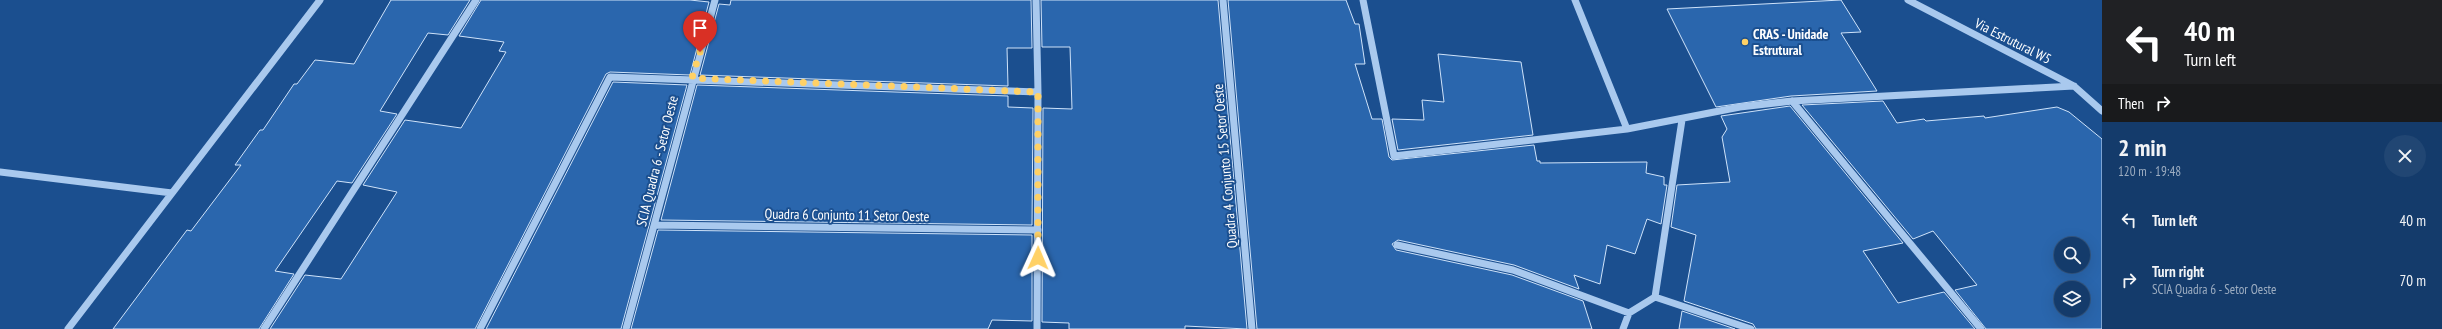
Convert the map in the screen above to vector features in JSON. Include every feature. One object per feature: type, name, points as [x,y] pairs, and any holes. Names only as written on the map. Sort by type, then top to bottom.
[{"type":"street","points":[[68,329],[320,0]]},
{"type":"street","points":[[264,329],[476,0]]},
{"type":"street","name":"SCIA Quadra 6 - Setor Oeste","points":[[626,329],[655,226],[692,78],[715,0]]},
{"type":"street","points":[[1036,0],[1038,92],[1037,329]]},
{"type":"street","name":"Quadra 4 Conjunto 15 Setor Oeste","points":[[1223,0],[1252,329]]},
{"type":"street","points":[[1363,0],[1394,156],[1627,128],[1682,120],[1740,107],[1792,100],[2074,86]]},
{"type":"street","points":[[1575,0],[1627,128]]},
{"type":"street","name":"Via Estrutural W5","points":[[1908,0],[2074,86],[2102,111]]},
{"type":"street","points":[[480,329],[610,77],[692,78],[1038,92]]},
{"type":"street","points":[[1792,100],[1981,329]]},
{"type":"street","points":[[1623,329],[1629,313],[1655,297],[1682,120]]},
{"type":"street","points":[[0,172],[172,193]]},
{"type":"street","name":"Quadra 6 Conjunto 11 Setor Oeste","points":[[655,226],[1038,230]]},
{"type":"street","points":[[1397,245],[1513,270],[1629,313]]},
{"type":"street","points":[[1655,297],[1738,327],[1751,329]]},
{"type":"building","points":[[391,0],[470,0],[448,35],[428,33],[380,111],[397,114],[352,183],[337,181],[275,271],[294,274],[259,329],[113,329],[187,230],[191,231],[241,165],[235,165],[260,130],[263,130],[294,84],[297,84],[315,60],[354,64]]},
{"type":"building","points":[[481,0],[690,0],[709,2],[690,75],[610,72],[606,74],[475,329],[270,329],[305,275],[341,279],[397,192],[363,185],[405,120],[461,128],[506,52],[499,51],[504,42],[459,36]]},
{"type":"building","points":[[731,0],[1031,0],[1032,48],[1007,48],[1008,86],[700,75],[719,4],[730,5]]},
{"type":"building","points":[[1041,0],[1218,0],[1247,329],[1185,326],[1185,329],[1069,329],[1069,323],[1042,322],[1043,108],[1072,109],[1070,47],[1042,47]]},
{"type":"building","points":[[1228,0],[1346,0],[1355,24],[1359,24],[1365,64],[1355,64],[1372,119],[1382,119],[1389,157],[1392,160],[1534,145],[1537,161],[1540,161],[1540,163],[1647,162],[1646,173],[1664,177],[1664,185],[1667,185],[1661,224],[1647,219],[1635,254],[1607,245],[1600,284],[1574,275],[1579,289],[1514,265],[1398,240],[1392,244],[1396,250],[1512,275],[1583,301],[1592,329],[1257,329]]},
{"type":"building","name":"CRAS - Unidade Estrutural","points":[[1841,0],[1861,32],[1841,33],[1877,91],[1791,96],[1716,107],[1667,9]]},
{"type":"building","points":[[1438,54],[1521,62],[1533,135],[1398,150],[1392,119],[1424,120],[1422,100],[1444,102]]},
{"type":"building","points":[[613,82],[687,85],[621,329],[486,329]]},
{"type":"building","points":[[697,85],[1008,96],[1008,107],[1033,108],[1032,225],[661,220]]},
{"type":"building","points":[[1883,101],[1897,123],[1924,119],[1926,121],[1984,116],[1985,118],[2057,107],[2069,112],[2102,139],[2102,329],[1986,329],[1955,290],[1977,285],[1933,231],[1913,239],[1802,105]]},
{"type":"building","points":[[1790,106],[1903,243],[1863,251],[1898,303],[1944,292],[1975,329],[1756,329],[1753,324],[1684,301],[1696,235],[1671,227],[1677,185],[1730,182],[1722,137],[1727,129],[1721,116]]},
{"type":"building","points":[[658,230],[1032,235],[1032,321],[992,320],[988,329],[631,329]]},
{"type":"building","points":[[1682,311],[1735,329],[1679,329]]},
{"type":"place","name":"CRAS - Unidade Estrutural","points":[[1745,42]]},
{"type":"route","points":[[700,52],[692,78],[1038,92],[1038,258]]}]
